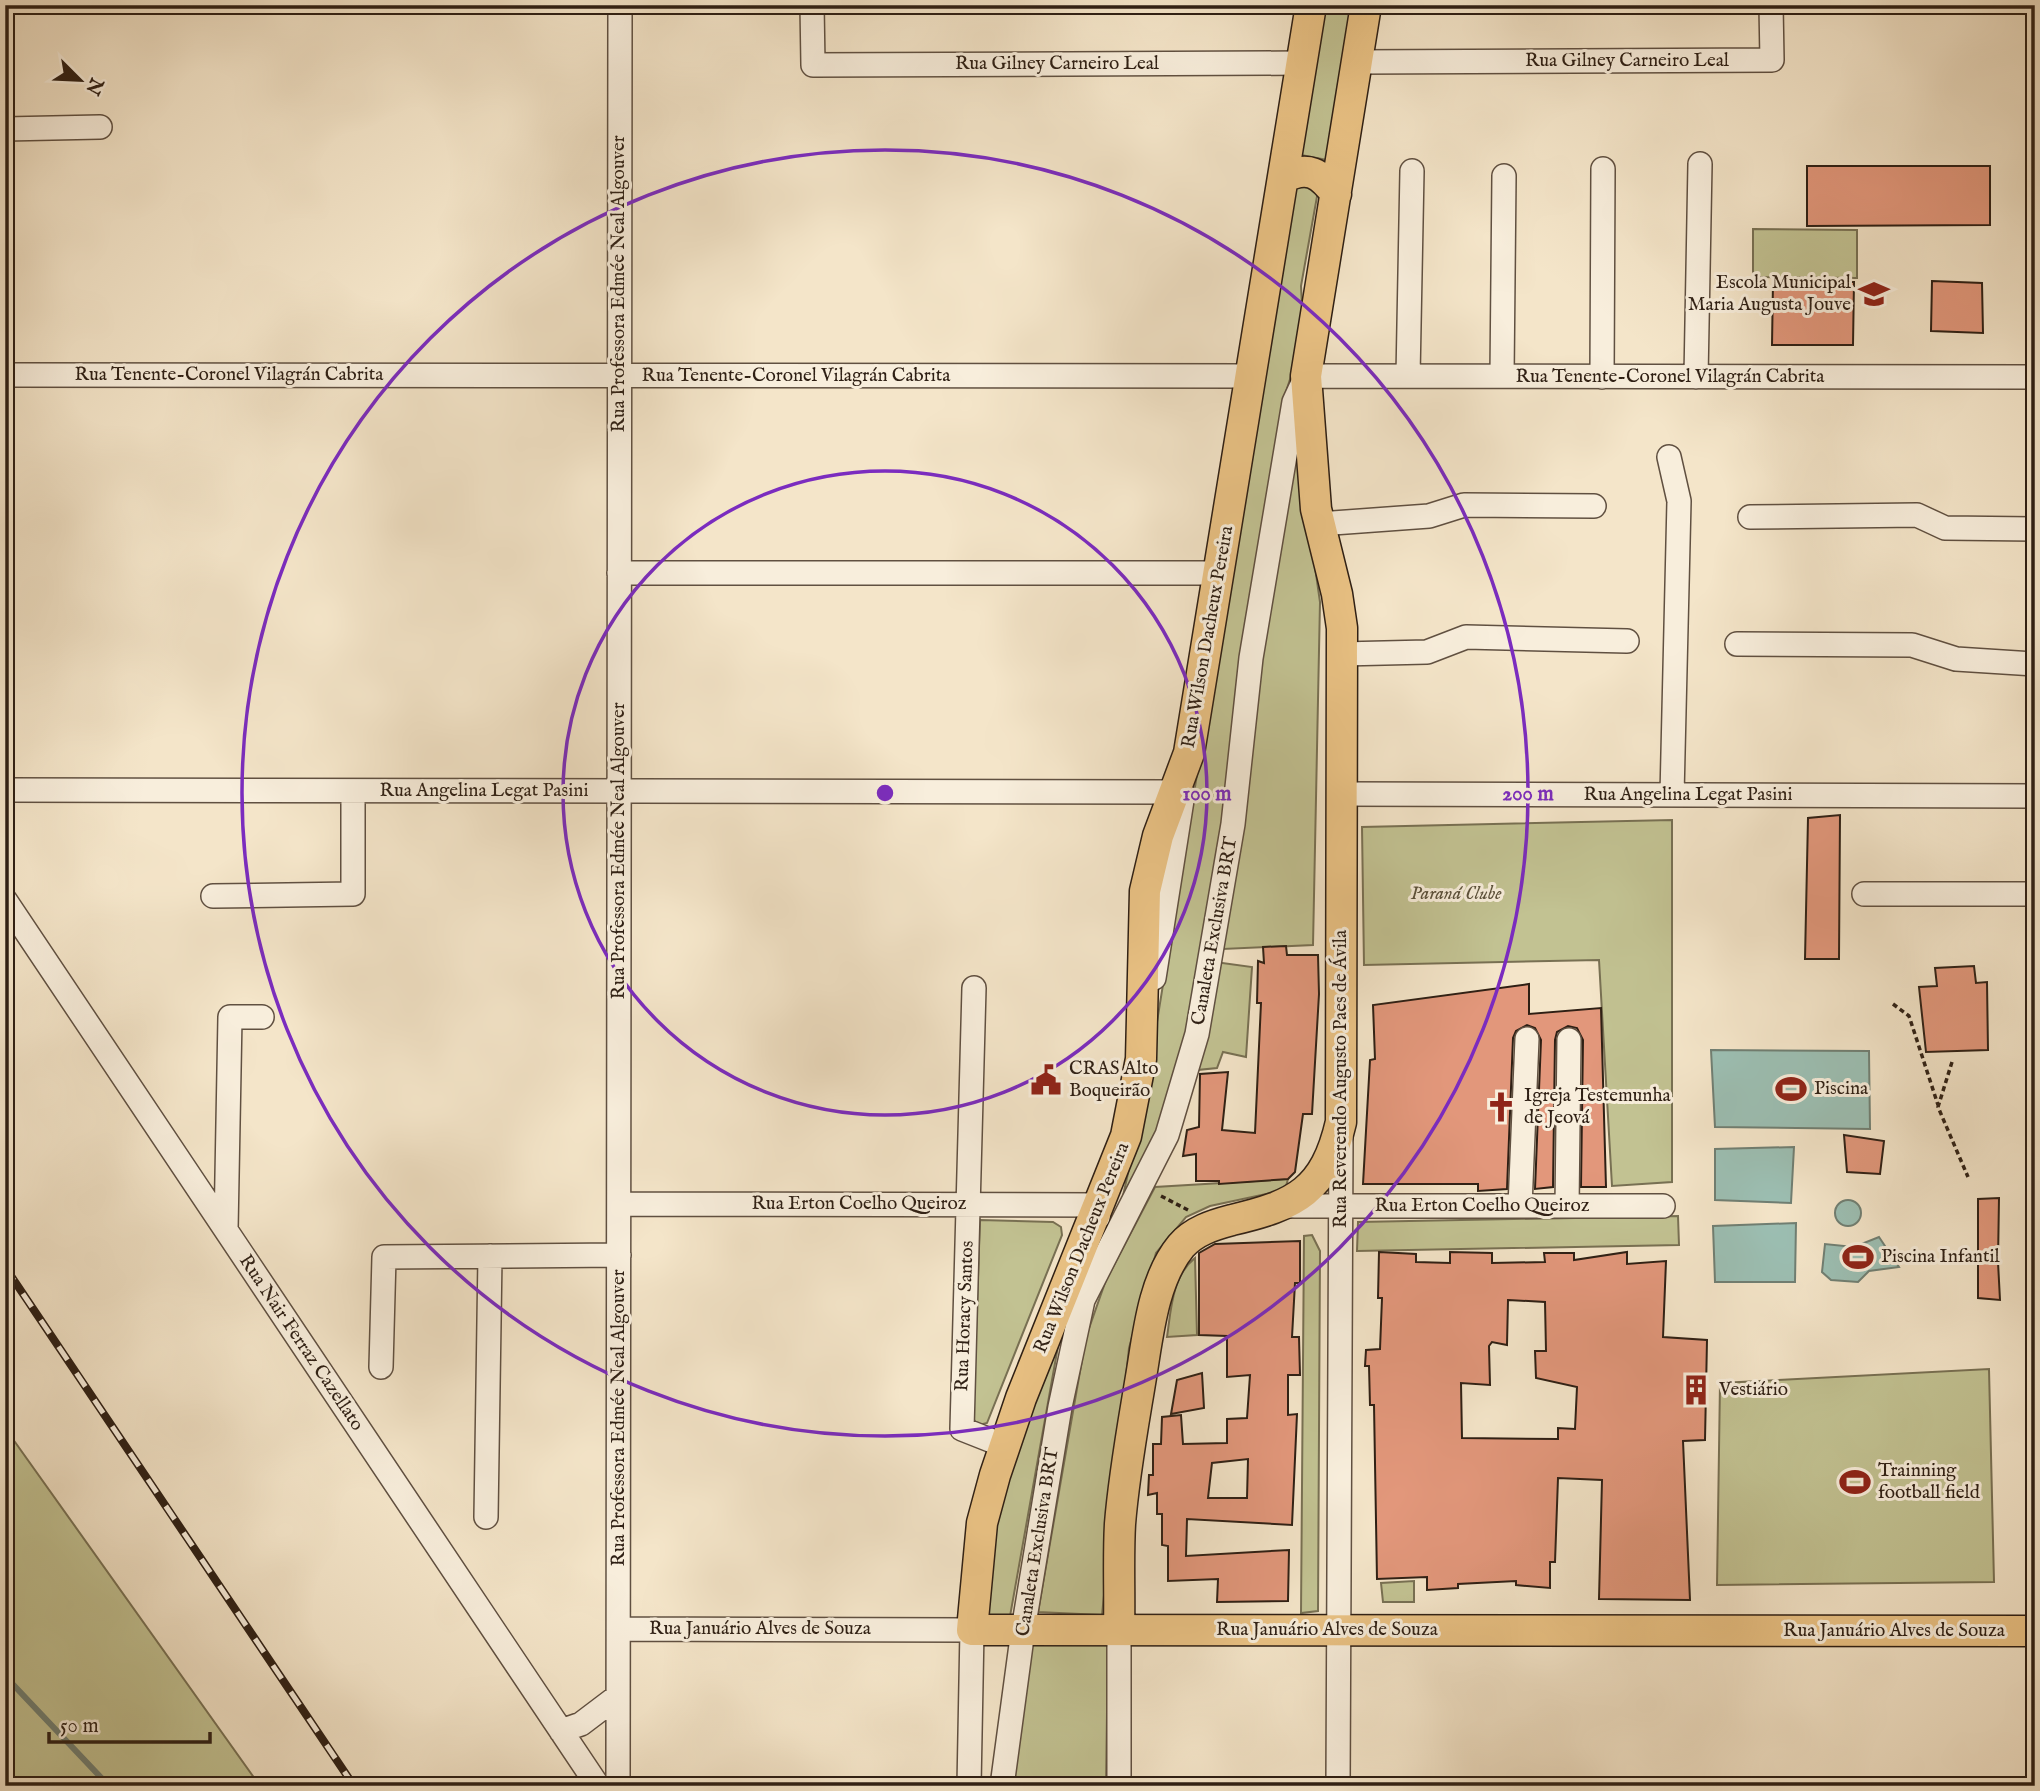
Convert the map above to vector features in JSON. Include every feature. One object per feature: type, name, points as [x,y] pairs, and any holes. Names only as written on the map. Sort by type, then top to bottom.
[{"type":"main road","name":"Rua Wilson Dacheux Pereira","points":[[972,1630],[982,1523],[1005,1446],[1126,1136],[1141,1059],[1145,891],[1150,862],[1172,792],[1189,753],[1311,5]]},
{"type":"main road","points":[[1306,376],[1366,5]]},
{"type":"main road","points":[[1283,178],[1305,170],[1315,172],[1336,194]]},
{"type":"main road","name":"Rua Reverendo Augusto Paes de Ávila","points":[[1306,376],[1310,454],[1319,524],[1339,603],[1342,654],[1341,1122]]},
{"type":"main road","points":[[1286,1206],[1306,1191],[1320,1175],[1336,1145],[1341,1122]]},
{"type":"main road","name":"Rua Erton Coelho Queiroz","points":[[1119,1630],[1123,1496],[1145,1350],[1164,1276],[1182,1244],[1214,1224],[1286,1206]]},
{"type":"main road","name":"Rua Januário Alves de Souza","points":[[972,1630],[2035,1631]]},
{"type":"street","name":"Rua Professora Edmée Neal Algouver","points":[[618,1786],[620,5]]},
{"type":"street","name":"Rua Gilney Carneiro Leal","points":[[812,5],[813,65],[1302,63]]},
{"type":"street","name":"Rua Gilney Carneiro Leal","points":[[1357,62],[1772,60],[1770,5]]},
{"type":"street","points":[[5,129],[100,127]]},
{"type":"street","points":[[1696,377],[1700,164]]},
{"type":"street","points":[[1602,377],[1603,169]]},
{"type":"street","points":[[1408,376],[1412,171]]},
{"type":"street","points":[[1502,376],[1504,176]]},
{"type":"street","name":"Rua Tenente-Coronel Vilagrán Cabrita","points":[[5,374],[1251,376]]},
{"type":"street","name":"Rua Tenente-Coronel Vilagrán Cabrita","points":[[1306,376],[2035,377]]},
{"type":"street","name":"Canaleta Exclusiva BRT","points":[[1083,1300],[1167,1135],[1202,1015],[1233,824],[1251,658],[1294,402],[1306,376]]},
{"type":"street","points":[[1669,457],[1679,501],[1672,795]]},
{"type":"street","points":[[1319,524],[1429,516],[1464,505],[1594,506]]},
{"type":"street","points":[[1750,517],[1917,515],[1945,528],[2035,529]]},
{"type":"street","points":[[619,573],[1219,573]]},
{"type":"street","points":[[1342,654],[1427,652],[1466,637],[1628,640]]},
{"type":"street","points":[[1737,644],[1912,645],[1955,659],[2035,664]]},
{"type":"street","points":[[1141,1059],[1189,753]]},
{"type":"street","name":"Rua Angelina Legat Pasini","points":[[5,790],[1172,792]]},
{"type":"street","points":[[214,896],[353,894],[353,790]]},
{"type":"street","name":"Rua Angelina Legat Pasini","points":[[1342,794],[2035,796]]},
{"type":"street","points":[[1864,894],[2035,894]]},
{"type":"street","name":"Rua Nair Ferraz Cazellato","points":[[5,900],[598,1786]]},
{"type":"street","name":"Rua Horacy Santos","points":[[974,988],[962,1429],[1005,1446]]},
{"type":"street","points":[[226,1230],[230,1017],[262,1017]]},
{"type":"street","points":[[1520,1206],[1527,1039]]},
{"type":"street","points":[[1567,1206],[1569,1040]]},
{"type":"street","name":"Rua Reverendo Augusto Paes de Ávila","points":[[1338,1786],[1341,1122]]},
{"type":"street","name":"Rua Erton Coelho Queiroz","points":[[619,1204],[1100,1205]]},
{"type":"street","name":"Canaleta Exclusiva BRT","points":[[1002,1786],[1023,1630],[1060,1407],[1100,1205]]},
{"type":"street","name":"Rua Erton Coelho Queiroz","points":[[1286,1206],[1663,1206]]},
{"type":"street","points":[[381,1367],[384,1257],[619,1255]]},
{"type":"street","points":[[486,1517],[490,1256]]},
{"type":"street","name":"Rua Januário Alves de Souza","points":[[619,1629],[972,1630]]},
{"type":"street","name":"Rua Wilson Dacheux Pereira","points":[[969,1786],[972,1630]]},
{"type":"street","points":[[1119,1630],[1119,1786]]},
{"type":"street","points":[[561,1731],[581,1724],[618,1696]]},
{"type":"path","points":[[1893,1004],[1909,1016],[1938,1107],[1968,1177]]},
{"type":"path","points":[[1938,1107],[1952,1062]]},
{"type":"path","points":[[1142,1186],[1214,1224]]},
{"type":"green space","points":[[1321,5],[1351,5],[1327,160],[1301,155]]},
{"type":"green space","points":[[1305,183],[1318,191],[1301,286],[1303,325],[1286,392],[1235,705],[1229,788],[1189,1031],[1155,1141],[1121,1205],[1145,1096],[1292,187]]},
{"type":"green space","points":[[1753,229],[1857,230],[1857,278],[1753,277]]},
{"type":"green space","points":[[1295,426],[1320,602],[1313,945],[1223,949],[1246,806],[1257,666]]},
{"type":"green space","name":"Paraná Clube","points":[[1672,820],[1672,1182],[1612,1186],[1599,960],[1364,965],[1362,827]]},
{"type":"green space","points":[[1215,962],[1252,967],[1246,1057],[1223,1052],[1217,1068],[1197,1070]]},
{"type":"green space","points":[[1288,1179],[1285,1190],[1210,1206],[1186,1217],[1156,1253],[1129,1348],[1102,1615],[1038,1612],[1086,1337],[1106,1280],[1155,1187]]},
{"type":"green space","points":[[1678,1216],[1679,1245],[1357,1251],[1358,1222]]},
{"type":"green space","points":[[980,1220],[1053,1222],[1061,1227],[1062,1235],[987,1423],[979,1425],[973,1419]]},
{"type":"green space","points":[[1312,1235],[1320,1251],[1318,1611],[1301,1613],[1304,1236]]},
{"type":"green space","points":[[1195,1258],[1197,1335],[1167,1337],[1177,1284],[1187,1265]]},
{"type":"green space","points":[[1065,1307],[1009,1622],[990,1620],[987,1589],[990,1551],[999,1509],[1011,1464]]},
{"type":"green space","name":"Trainning football field","points":[[1989,1369],[1994,1582],[1717,1585],[1720,1383]]},
{"type":"green space","points":[[5,1428],[260,1786],[5,1786]]},
{"type":"green space","points":[[1414,1581],[1414,1602],[1383,1602],[1381,1583]]},
{"type":"green space","points":[[1108,1639],[1106,1786],[1013,1786],[1031,1640]]},
{"type":"water","name":"Piscina","points":[[1711,1050],[1869,1051],[1870,1129],[1715,1127]]},
{"type":"water","name":"Piscina","points":[[1794,1147],[1791,1203],[1715,1200],[1715,1149]]},
{"type":"water","points":[[1848,1200],[1857,1204],[1861,1213],[1857,1222],[1848,1226],[1839,1222],[1835,1213],[1839,1204]]},
{"type":"water","points":[[1796,1223],[1795,1282],[1715,1282],[1713,1226]]},
{"type":"water","name":"Piscina Infantil","points":[[1879,1237],[1899,1267],[1869,1271],[1858,1282],[1831,1280],[1822,1272],[1825,1244],[1854,1247]]},
{"type":"building","points":[[1807,166],[1990,166],[1990,225],[1807,226]]},
{"type":"building","points":[[1932,281],[1982,283],[1983,333],[1931,331]]},
{"type":"building","points":[[1773,282],[1854,282],[1853,345],[1772,345]]},
{"type":"building","points":[[1840,815],[1839,959],[1805,959],[1808,818]]},
{"type":"building","points":[[1286,946],[1287,955],[1318,955],[1319,994],[1312,1114],[1303,1114],[1295,1172],[1288,1179],[1219,1184],[1219,1181],[1196,1181],[1196,1154],[1183,1156],[1187,1130],[1199,1127],[1200,1074],[1228,1072],[1222,1130],[1255,1133],[1261,1003],[1257,1003],[1258,961],[1264,963],[1263,947]]},
{"type":"building","points":[[1974,966],[1976,983],[1987,982],[1988,1050],[1926,1052],[1919,987],[1937,986],[1935,968]]},
{"type":"building","points":[[1529,984],[1529,1014],[1601,1008],[1606,1187],[1581,1187],[1583,1040],[1577,1028],[1568,1026],[1557,1032],[1555,1040],[1553,1187],[1535,1189],[1541,1040],[1535,1028],[1527,1025],[1516,1031],[1513,1038],[1507,1189],[1478,1191],[1478,1184],[1363,1184],[1370,1060],[1375,1059],[1373,1005]]},
{"type":"building","points":[[1844,1135],[1884,1141],[1880,1174],[1847,1172]]},
{"type":"building","points":[[1999,1198],[2000,1300],[1978,1298],[1978,1199]]},
{"type":"building","points":[[1300,1241],[1300,1283],[1295,1283],[1292,1337],[1299,1337],[1300,1375],[1288,1375],[1288,1415],[1297,1414],[1292,1525],[1187,1519],[1186,1556],[1289,1550],[1288,1601],[1217,1602],[1218,1579],[1168,1581],[1168,1546],[1162,1545],[1162,1514],[1157,1514],[1157,1493],[1148,1495],[1149,1475],[1153,1475],[1153,1444],[1161,1444],[1162,1417],[1181,1415],[1183,1444],[1227,1443],[1227,1419],[1247,1418],[1250,1375],[1227,1377],[1227,1336],[1199,1335],[1199,1253],[1215,1244]],"holes":[[[1248,1459],[1247,1498],[1208,1498],[1212,1463]]]},
{"type":"building","points":[[1379,1252],[1416,1254],[1416,1262],[1450,1263],[1450,1252],[1492,1253],[1492,1263],[1545,1262],[1544,1253],[1574,1253],[1574,1260],[1627,1252],[1627,1264],[1666,1261],[1663,1337],[1707,1340],[1705,1440],[1683,1441],[1690,1600],[1599,1599],[1602,1480],[1558,1478],[1555,1562],[1550,1562],[1550,1588],[1516,1585],[1516,1581],[1458,1584],[1458,1588],[1427,1590],[1427,1577],[1377,1579],[1374,1405],[1370,1405],[1369,1366],[1365,1366],[1366,1350],[1380,1349],[1382,1298],[1378,1298]],"holes":[[[1508,1300],[1545,1302],[1546,1351],[1535,1351],[1536,1378],[1577,1387],[1575,1429],[1558,1428],[1558,1439],[1462,1438],[1461,1383],[1490,1385],[1489,1346],[1492,1342],[1507,1345]]]},
{"type":"building","points":[[1202,1373],[1204,1408],[1171,1414],[1177,1380]]},
{"type":"waterway","points":[[5,1676],[109,1786]]},
{"type":"railway","points":[[5,1267],[354,1786]]},
{"type":"place","name":"Escola Municipal Maria Augusta Jouve","points":[[1874,294]]},
{"type":"place","name":"CRAS Alto Boqueirão","points":[[1046,1080]]},
{"type":"place","name":"Piscina","points":[[1791,1089]]},
{"type":"place","name":"Igreja Testemunha de Jeová","points":[[1501,1107]]},
{"type":"place","name":"Piscina Infantil","points":[[1858,1257]]},
{"type":"place","name":"Vestiário","points":[[1696,1390]]},
{"type":"place","name":"Trainning football field","points":[[1855,1482]]}]
